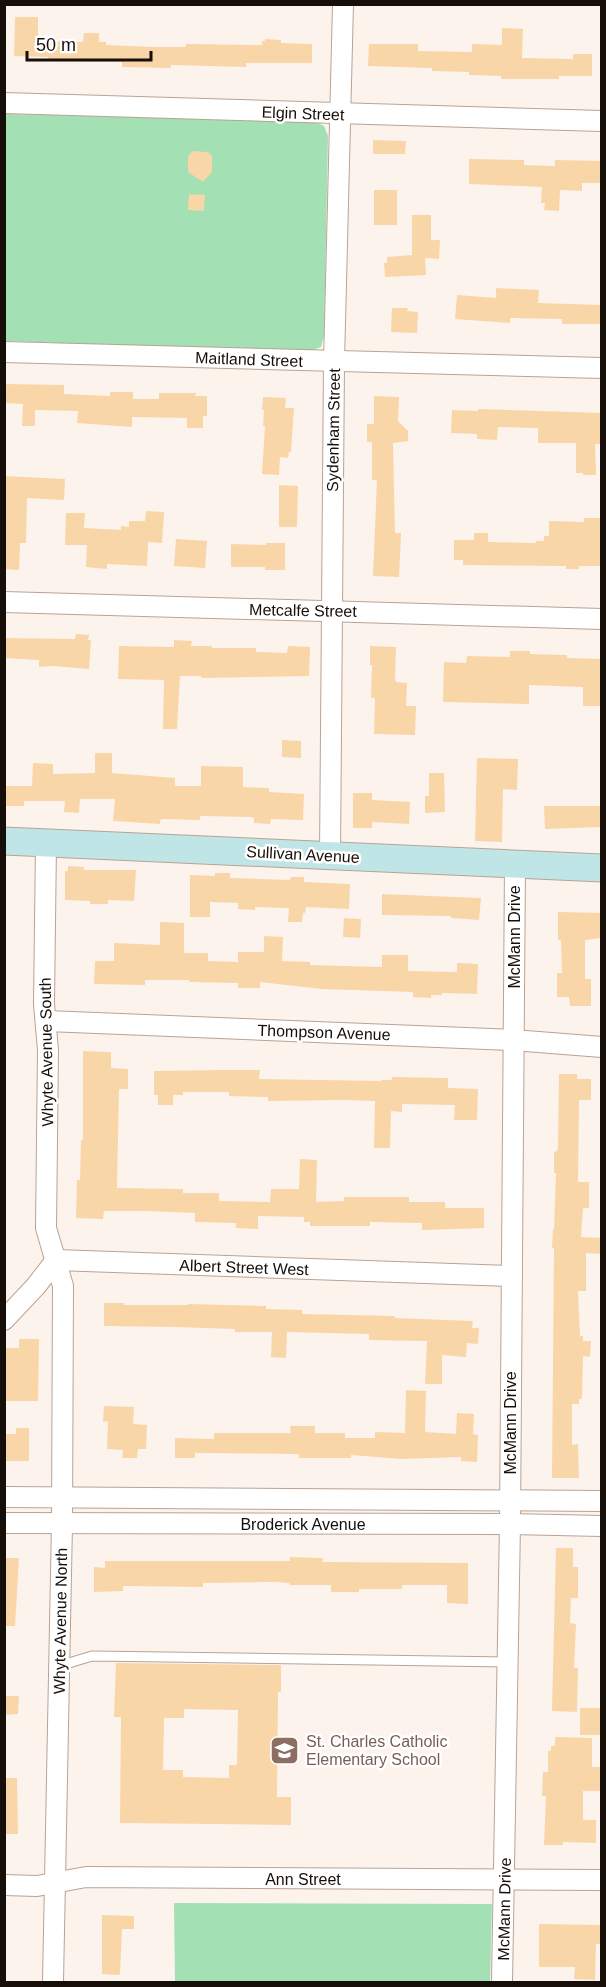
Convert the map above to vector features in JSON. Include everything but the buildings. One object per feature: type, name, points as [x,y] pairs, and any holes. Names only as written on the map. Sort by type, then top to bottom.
[{"type":"street","name":"Sydenham Street","points":[[330,856],[334,362],[343,4]]},
{"type":"street","name":"Elgin Street","points":[[4,103],[602,121]]},
{"type":"street","name":"Maitland Street","points":[[4,352],[602,368]]},
{"type":"street","name":"Metcalfe Street","points":[[4,602],[602,619]]},
{"type":"street","name":"Sullivan Avenue","points":[[4,841],[602,868]]},
{"type":"street","name":"Whyte Avenue South","points":[[46,843],[44,1004],[48,1050],[46,1228],[56,1260]]},
{"type":"street","name":"McMann Drive","points":[[502,1983],[510,1524],[514,864]]},
{"type":"street","name":"Thompson Avenue","points":[[47,1021],[513,1040],[602,1047]]},
{"type":"street","name":"Albert Street West","points":[[56,1260],[512,1276]]},
{"type":"street","points":[[4,1320],[36,1286],[56,1260]]},
{"type":"street","name":"Whyte Avenue North","points":[[53,1983],[62,1523],[63,1286],[56,1260]]},
{"type":"street","name":"Broderick Avenue","points":[[4,1497],[602,1501]]},
{"type":"street","name":"Broderick Avenue","points":[[4,1523],[602,1526]]},
{"type":"street","name":"Ann Street","points":[[4,1886],[37,1886],[86,1877],[602,1880]]},
{"type":"lane","points":[[59,1666],[92,1656],[508,1662]]},
{"type":"green space","points":[[5,114],[312,120],[324,126],[328,136],[324,336],[321,347],[307,352],[5,341]]},
{"type":"green space","points":[[174,1903],[492,1904],[490,1982],[175,1982]]},
{"type":"place","name":"St. Charles Catholic Elementary School","points":[[285,1750]]}]
